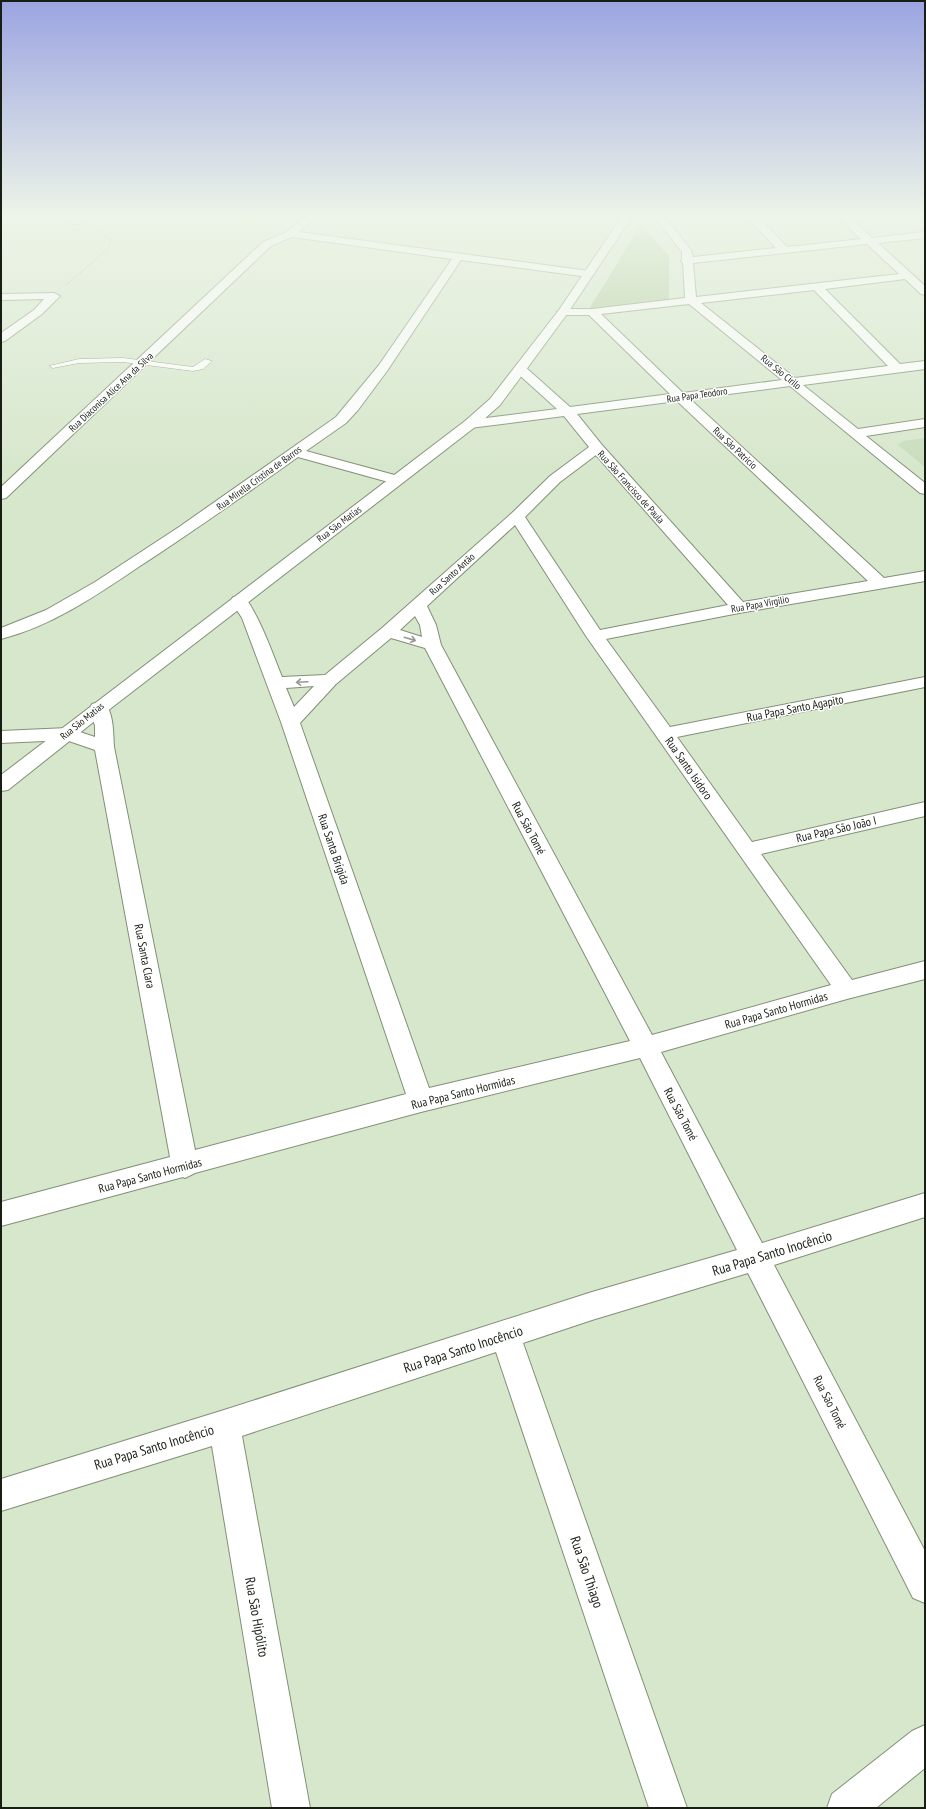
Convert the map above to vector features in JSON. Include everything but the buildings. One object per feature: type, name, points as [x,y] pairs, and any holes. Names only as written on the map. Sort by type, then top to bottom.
[{"type":"street","points":[[1,338],[38,312],[51,299]]},
{"type":"street","name":"Rua Diaconisa Alice Ana da Silva","points":[[1,495],[208,299]]},
{"type":"street","name":"Rua Mirella Cristina de Barros","points":[[1,634],[53,613],[103,584],[183,532],[340,420],[353,407],[383,368],[430,299]]},
{"type":"street","name":"Rua São Matias","points":[[1,785],[68,734],[99,708],[470,424],[496,402],[572,299]]},
{"type":"street","points":[[563,312],[592,312],[696,299]]},
{"type":"street","points":[[829,299],[897,368]]},
{"type":"street","name":"Rua São Cirilo","points":[[691,300],[925,490]]},
{"type":"street","name":"Rua São Patricio","points":[[592,312],[681,398],[880,583]]},
{"type":"street","points":[[1,328],[16,327]]},
{"type":"street","name":"Rua Papa Teodoro","points":[[470,424],[681,398],[925,365]]},
{"type":"street","name":"Rua São Francisco de Paula","points":[[520,369],[568,412],[597,448],[739,608]]},
{"type":"street","points":[[856,433],[925,423]]},
{"type":"street","name":"Rua Santo Antão","points":[[290,722],[330,680],[388,632],[517,516],[554,479],[597,448]]},
{"type":"street","points":[[295,452],[397,480]]},
{"type":"street","points":[[572,465],[612,465]]},
{"type":"street","name":"Rua Santo Isidoro","points":[[517,516],[595,636],[847,990]]},
{"type":"street","points":[[493,537],[536,544]]},
{"type":"street","name":"Rua Papa Virgilio","points":[[595,636],[739,608],[925,576]]},
{"type":"street","name":"Rua Santa Brígida","points":[[239,601],[250,618],[290,722],[421,1101]]},
{"type":"street","name":"Rua São Tomé","points":[[418,605],[428,625],[432,645],[646,1047],[925,1586]]},
{"type":"street","points":[[388,632],[432,645]]},
{"type":"street","points":[[274,683],[330,680]]},
{"type":"street","name":"Rua Papa Santo Agapito","points":[[665,734],[925,682]]},
{"type":"street","name":"Rua Santa Clara","points":[[99,708],[104,726],[104,747],[185,1166]]},
{"type":"street","points":[[1,737],[68,734],[104,747]]},
{"type":"street","name":"Rua Papa São João I","points":[[747,850],[925,809]]},
{"type":"street","name":"Rua Papa Santo Hormidas","points":[[1,1214],[185,1166],[421,1101],[646,1047],[847,990],[925,970]]},
{"type":"street","name":"Rua Papa Santo Inocêncio","points":[[1,1495],[224,1426],[592,1306],[756,1258],[925,1205]]},
{"type":"street","name":"Rua São Thiago","points":[[505,1335],[668,1808]]},
{"type":"street","name":"Rua São Hipólito","points":[[224,1426],[291,1808]]},
{"type":"street","points":[[846,1808],[925,1744]]},
{"type":"lane","points":[[53,366],[86,361],[123,360],[193,369],[200,367],[208,361]]},
{"type":"shaded area","points":[[595,299],[669,299],[669,301],[589,309]]},
{"type":"shaded area","points":[[925,438],[925,467],[898,445],[903,441]]}]
